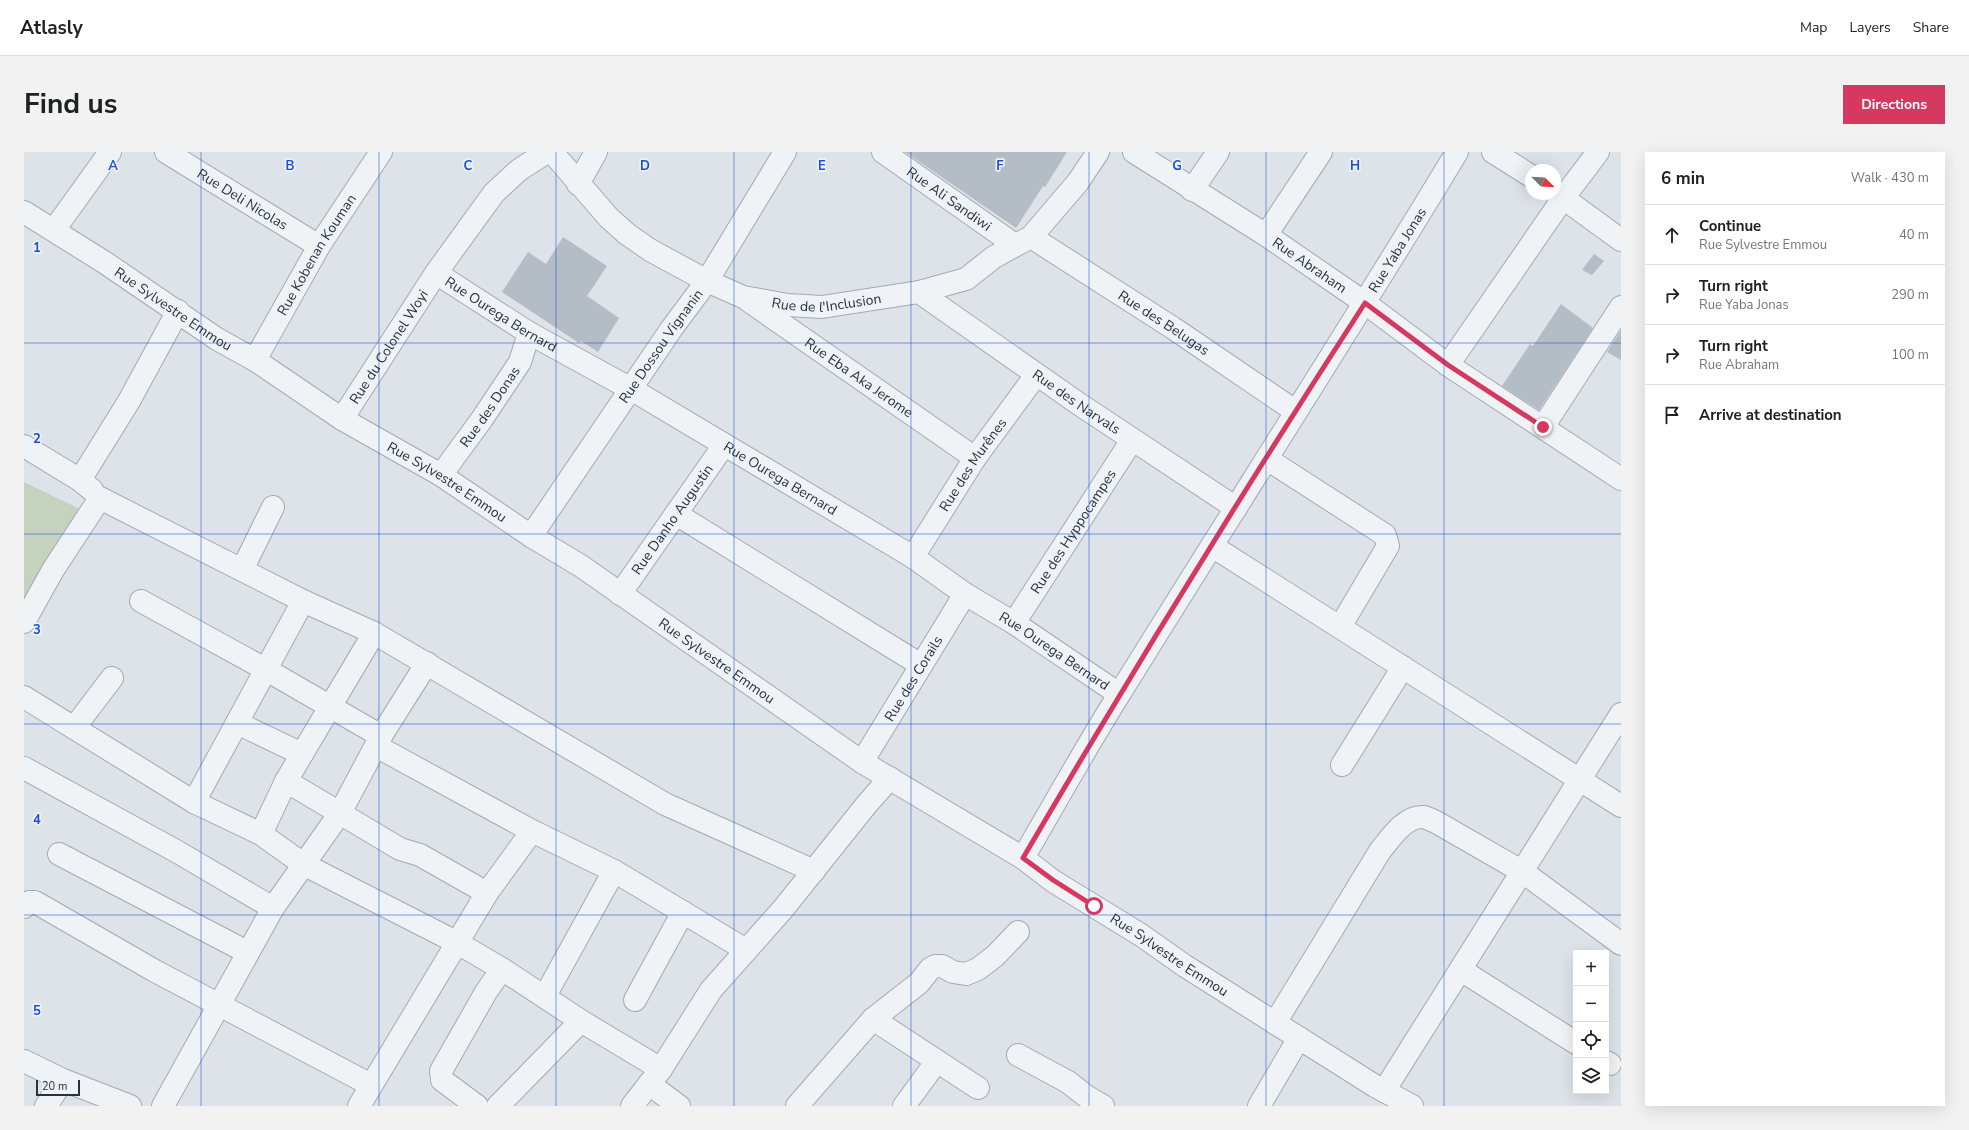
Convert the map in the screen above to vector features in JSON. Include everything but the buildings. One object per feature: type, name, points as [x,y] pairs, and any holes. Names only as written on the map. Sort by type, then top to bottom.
[{"type":"street","points":[[54,230],[110,152]]},
{"type":"street","name":"Rue Deli Nicolas","points":[[166,152],[319,246]]},
{"type":"street","name":"Rue Kobenan Kouman","points":[[255,360],[319,246],[381,152]]},
{"type":"street","name":"Rue du Colonel Woyi","points":[[342,419],[436,273],[494,192],[519,170],[547,152]]},
{"type":"street","name":"Rue de l'Inclusion","points":[[552,152],[578,184],[627,234],[650,250],[707,281],[743,297],[788,305],[822,306],[919,292],[966,279],[994,258],[1023,241],[1078,182],[1098,152]]},
{"type":"street","points":[[578,184],[596,152]]},
{"type":"street","name":"Rue Dossou Vignanin","points":[[531,536],[672,328],[707,281],[785,152]]},
{"type":"street","name":"Rue Ali Sandiwi","points":[[883,152],[1023,241]]},
{"type":"street","name":"Rue Abraham","points":[[1134,152],[1192,190],[1266,235],[1365,303],[1448,365],[1621,479]]},
{"type":"street","points":[[1192,190],[1218,152]]},
{"type":"street","points":[[1266,235],[1322,152]]},
{"type":"street","name":"Rue Yaba Jonas","points":[[1023,858],[1119,694],[1267,459],[1295,411],[1365,303],[1457,152]]},
{"type":"street","points":[[1493,152],[1525,172]]},
{"type":"street","points":[[1561,193],[1598,152]]},
{"type":"street","points":[[1561,196],[1621,240]]},
{"type":"street","points":[[1448,365],[1556,200]]},
{"type":"street","name":"Rue Sylvestre Emmou","points":[[24,212],[178,311],[217,339],[255,360],[342,419],[441,476],[531,536],[581,566],[862,762],[1023,858],[1053,880],[1275,1023],[1384,1091],[1412,1106]]},
{"type":"street","name":"Rue des Belugas","points":[[1023,241],[1173,328],[1295,411]]},
{"type":"street","name":"Rue Ourega Bernard","points":[[436,273],[529,333],[631,389],[913,557],[965,594],[1014,623],[1119,694]]},
{"type":"street","name":"Rue des Narvals","points":[[919,292],[1036,375],[1236,508]]},
{"type":"street","name":"Rue Eba Aka Jerome","points":[[743,297],[975,458]]},
{"type":"street","points":[[1543,427],[1621,307]]},
{"type":"street","points":[[80,480],[129,401],[178,311]]},
{"type":"street","name":"Rue des Donas","points":[[441,476],[482,419],[520,362],[529,333]]},
{"type":"street","name":"Rue des Murênes","points":[[913,557],[975,458],[1036,375]]},
{"type":"street","name":"Rue des Hyppocampes","points":[[1014,623],[1132,440]]},
{"type":"street","name":"Rue Danho Augustin","points":[[620,594],[724,445]]},
{"type":"street","points":[[24,446],[80,480],[100,498],[303,601],[374,633],[664,804],[814,871]]},
{"type":"street","points":[[1267,459],[1385,535],[1388,540],[1388,546],[1340,627]]},
{"type":"street","points":[[24,622],[54,570],[100,498]]},
{"type":"street","points":[[242,570],[273,508]]},
{"type":"street","points":[[676,514],[921,666]]},
{"type":"street","points":[[1212,546],[1580,778],[1621,806]]},
{"type":"street","name":"Rue des Corails","points":[[862,762],[965,594]]},
{"type":"street","points":[[141,601],[265,670],[331,709],[378,741],[532,831],[614,871],[746,950]]},
{"type":"street","points":[[194,802],[303,601]]},
{"type":"street","points":[[261,834],[286,781],[331,709],[374,633]]},
{"type":"street","points":[[163,1106],[247,952],[273,908],[340,813],[378,741],[427,663]]},
{"type":"street","points":[[1342,764],[1403,667]]},
{"type":"street","points":[[74,728],[112,678]]},
{"type":"street","points":[[24,697],[194,802],[261,834],[303,864],[456,942],[502,968],[581,1021],[655,1076],[679,1106]]},
{"type":"street","points":[[1384,1091],[1621,714]]},
{"type":"street","points":[[237,723],[302,754]]},
{"type":"street","points":[[24,768],[176,851],[273,908]]},
{"type":"street","points":[[632,1106],[655,1076],[711,990],[814,871],[867,804],[890,778]]},
{"type":"street","points":[[286,781],[400,849],[420,855],[487,893]]},
{"type":"street","points":[[1275,1023],[1380,851],[1397,830],[1410,820],[1423,817],[1436,822],[1523,872],[1621,944]]},
{"type":"street","points":[[359,1106],[456,942],[487,893],[532,831]]},
{"type":"street","points":[[59,854],[247,952]]},
{"type":"street","points":[[545,996],[614,871]]},
{"type":"street","points":[[26,901],[35,902],[155,971],[371,1085]]},
{"type":"street","points":[[635,1000],[684,912]]},
{"type":"street","points":[[797,1106],[873,1019],[918,983],[935,966],[942,966],[953,972],[966,974],[978,969],[995,956],[1018,932]]},
{"type":"street","points":[[477,1106],[442,1080],[441,1071],[474,1011],[502,968]]},
{"type":"street","points":[[1461,970],[1573,1041]]},
{"type":"street","points":[[873,1019],[978,1088]]},
{"type":"street","points":[[498,1106],[581,1021]]},
{"type":"street","points":[[1259,1106],[1299,1038]]},
{"type":"street","points":[[1018,1055],[1068,1082],[1089,1103]]},
{"type":"street","points":[[24,1060],[63,1080],[130,1106]]},
{"type":"street","points":[[904,1106],[937,1061]]},
{"type":"street","points":[[46,1106],[63,1080]]},
{"type":"green space","points":[[24,482],[84,511],[24,605]]},
{"type":"route","points":[[1094,906],[1053,880],[1023,858],[1119,694],[1267,459],[1295,411],[1365,303],[1448,365],[1543,427]]}]
